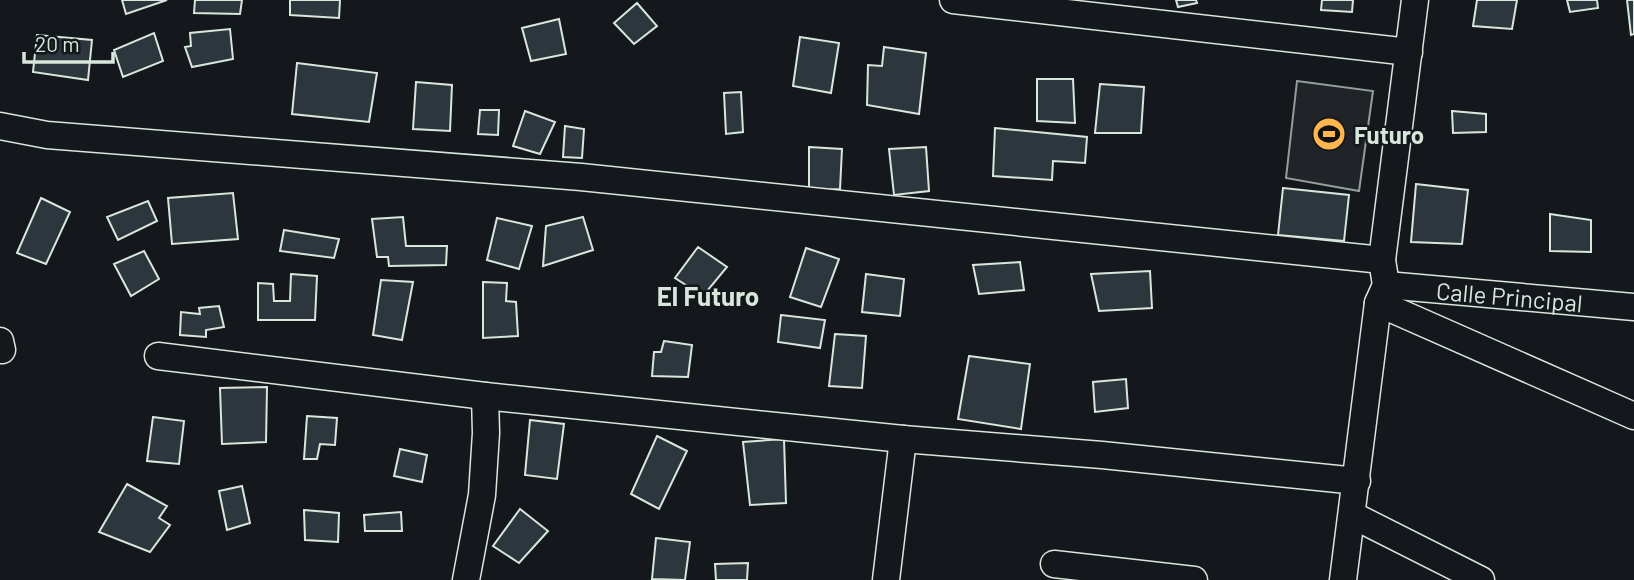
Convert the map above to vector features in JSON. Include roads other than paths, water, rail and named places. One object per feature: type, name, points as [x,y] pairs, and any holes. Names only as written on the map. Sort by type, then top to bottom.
[{"type":"street","points":[[953,0],[1409,52]]},
{"type":"street","points":[[1343,580],[1382,283],[1415,0]]},
{"type":"street","name":"Calle Principal","points":[[0,126],[47,135],[581,177],[1382,283],[1634,307]]},
{"type":"street","points":[[1382,283],[1634,416]]},
{"type":"street","points":[[159,356],[485,396],[903,439],[1089,454],[1356,481]]},
{"type":"street","points":[[466,580],[482,495],[486,433],[485,396]]},
{"type":"street","points":[[886,580],[903,439]]},
{"type":"street","points":[[1352,515],[1481,580]]},
{"type":"street","points":[[1055,564],[1194,580]]},
{"type":"place","name":"Futuro","points":[[1329,134]]},
{"type":"district","name":"El Futuro","points":[[708,295]]}]
